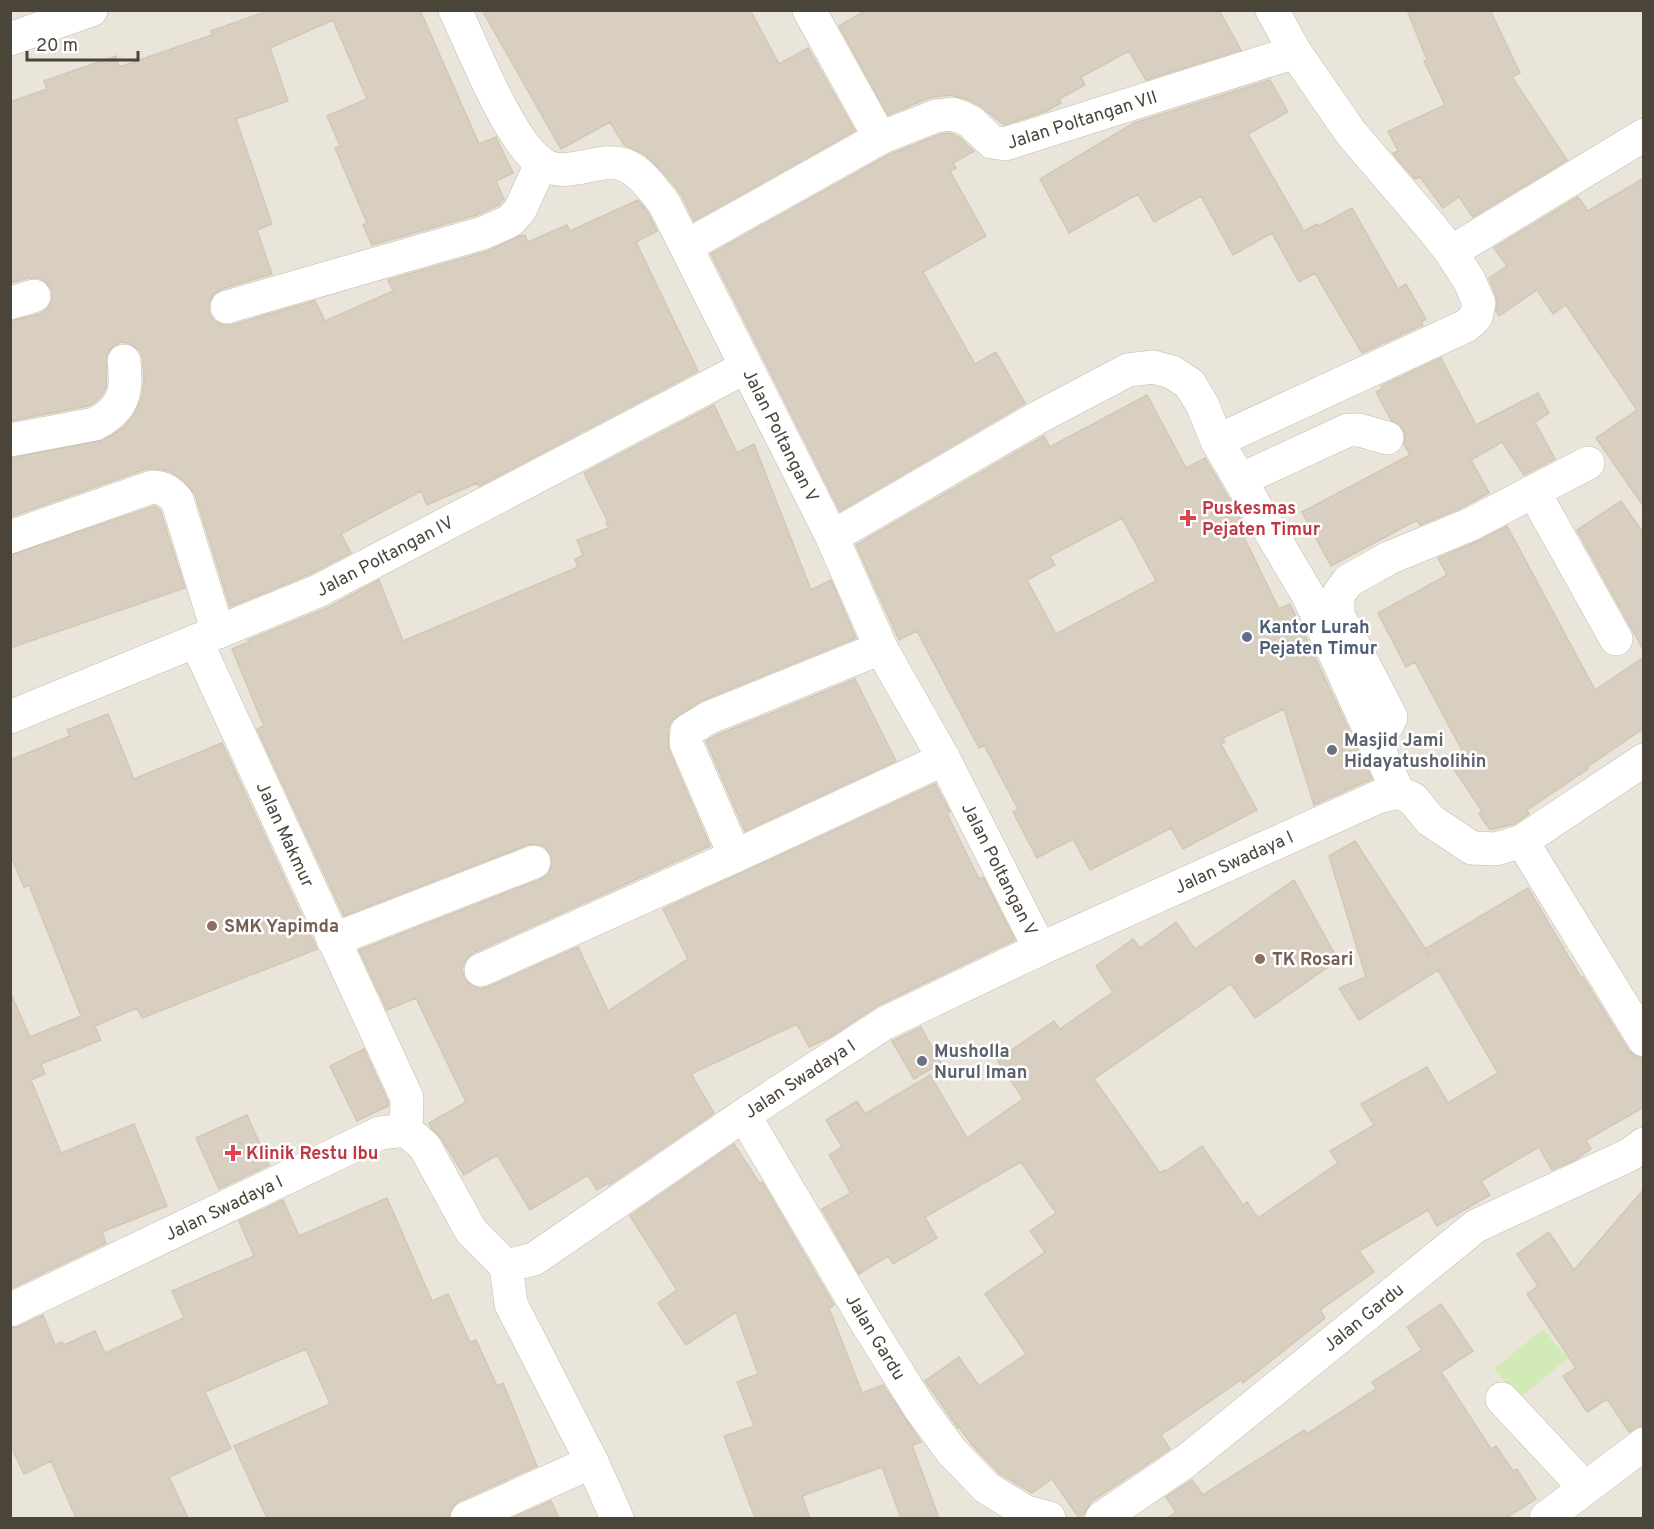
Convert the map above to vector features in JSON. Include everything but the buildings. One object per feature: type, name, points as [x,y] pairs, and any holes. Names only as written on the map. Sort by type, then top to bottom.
[{"type":"street","points":[[10,39],[91,10]]},
{"type":"street","points":[[227,307],[483,233],[510,221],[520,210],[541,164],[514,130],[455,10]]},
{"type":"street","points":[[809,10],[880,138]]},
{"type":"street","points":[[1217,441],[1466,326],[1476,317],[1479,303],[1469,280],[1451,252],[1351,134],[1295,52],[1272,10]]},
{"type":"street","name":"Jalan Poltangan VII","points":[[687,246],[880,138],[936,116],[952,114],[971,122],[992,142],[1005,144],[1295,52]]},
{"type":"street","points":[[1451,252],[1644,135]]},
{"type":"street","name":"Jalan Poltangan V","points":[[541,164],[556,169],[616,162],[628,166],[639,174],[664,203],[832,537],[880,648],[944,759],[1040,949]]},
{"type":"street","points":[[10,440],[94,424],[106,418],[116,410],[124,393],[124,361]]},
{"type":"street","name":"Jalan Poltangan IV","points":[[10,717],[318,591],[746,367]]},
{"type":"street","points":[[832,537],[1037,418],[1128,370],[1153,367],[1172,372],[1190,384],[1203,406],[1217,441],[1308,595],[1398,792],[1413,799],[1430,820],[1472,848],[1496,849],[1522,841],[1644,760]]},
{"type":"street","points":[[1240,480],[1348,430],[1359,430],[1386,438]]},
{"type":"street","points":[[1372,739],[1388,725],[1391,717],[1338,615],[1338,595],[1348,581],[1389,558],[1469,525],[1588,463]]},
{"type":"street","name":"Jalan Makmur","points":[[10,537],[152,487],[161,487],[177,500],[207,637],[333,940],[407,1098],[406,1130]]},
{"type":"street","points":[[1534,492],[1616,639]]},
{"type":"street","points":[[735,856],[686,743],[687,731],[708,718],[880,648]]},
{"type":"street","points":[[481,970],[944,759]]},
{"type":"street","name":"Jalan Swadaya I","points":[[506,1266],[534,1259],[744,1115],[885,1023],[1040,949],[1378,797],[1398,792]]},
{"type":"street","points":[[1522,841],[1644,1040]]},
{"type":"street","points":[[333,940],[534,862]]},
{"type":"street","name":"Jalan Gardu","points":[[744,1115],[865,1320],[919,1407],[952,1452],[987,1488],[1026,1512],[1049,1518]]},
{"type":"street","points":[[406,1130],[425,1147],[471,1231],[506,1266],[511,1304],[592,1462],[617,1518]]},
{"type":"street","name":"Jalan Swadaya I","points":[[10,1310],[381,1133],[406,1130]]},
{"type":"street","name":"Jalan Gardu","points":[[1102,1518],[1138,1509],[1186,1461],[1476,1226],[1629,1155],[1644,1144]]},
{"type":"street","points":[[1502,1399],[1585,1488]]},
{"type":"street","points":[[1546,1518],[1644,1444]]},
{"type":"street","points":[[467,1518],[592,1462]]},
{"type":"shaded area","points":[[11,11],[1643,11],[1643,1518],[11,1518]]},
{"type":"green space","points":[[1543,1329],[1568,1358],[1519,1399],[1494,1369]]},
{"type":"place","name":"Puskesmas Pejaten Timur","points":[[1188,518]]},
{"type":"place","name":"Kantor Lurah Pejaten Timur","points":[[1247,637]]},
{"type":"place","name":"Masjid Jami Hidayatusholihin","points":[[1332,750]]},
{"type":"place","name":"SMK Yapimda","points":[[212,926]]},
{"type":"place","name":"TK Rosari","points":[[1260,959]]},
{"type":"place","name":"Musholla Nurul Iman","points":[[922,1061]]},
{"type":"place","name":"Klinik Restu Ibu","points":[[233,1153]]}]
